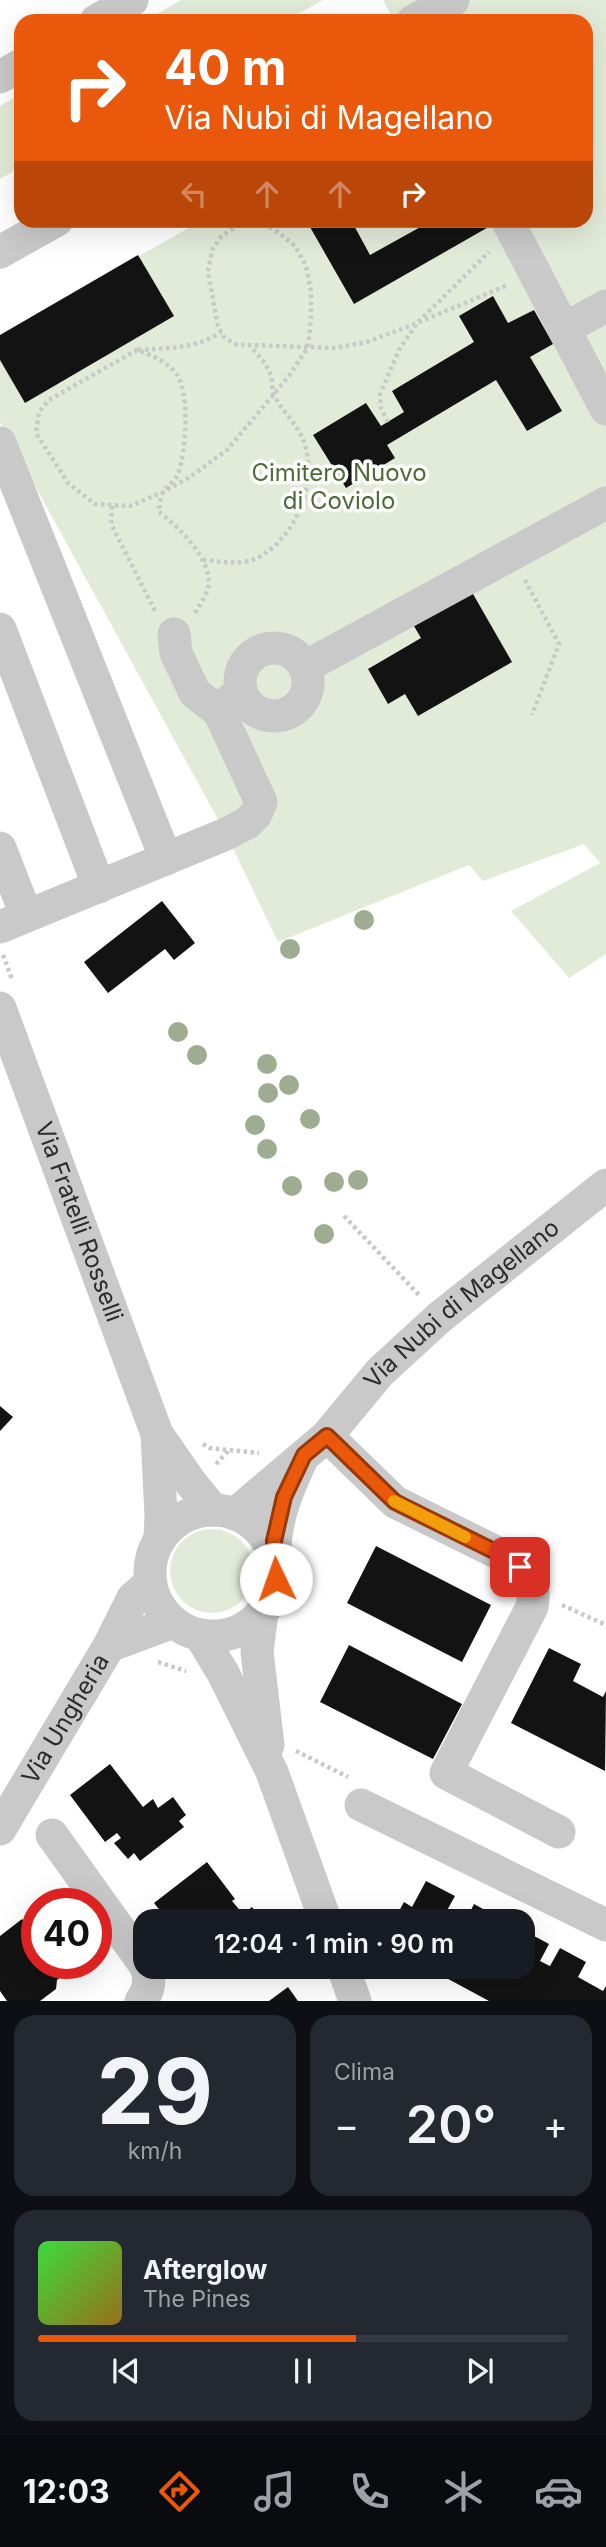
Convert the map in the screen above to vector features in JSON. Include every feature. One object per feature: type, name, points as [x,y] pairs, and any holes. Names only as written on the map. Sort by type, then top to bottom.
[{"type":"street","points":[[426,14],[453,0]]},
{"type":"street","points":[[0,252],[43,228]]},
{"type":"street","points":[[511,228],[606,410]]},
{"type":"street","points":[[564,329],[606,306]]},
{"type":"street","points":[[0,443],[166,859]]},
{"type":"street","points":[[305,667],[606,503]]},
{"type":"street","points":[[0,629],[99,887]]},
{"type":"street","points":[[0,848],[13,921],[226,834],[247,823],[256,814],[261,802],[245,770],[231,703],[248,659],[268,648],[290,651],[305,667],[309,678],[308,689],[297,709],[287,715],[264,715],[246,702],[231,703],[195,693],[177,653],[174,634]]},
{"type":"street","name":"Via Fratelli Rosselli","points":[[0,1007],[156,1434],[191,1483],[224,1512],[249,1521],[261,1532],[275,1561]]},
{"type":"street","name":"Via Nubi di Magellano","points":[[275,1561],[274,1541],[284,1497],[316,1445],[380,1372],[440,1317],[606,1185]]},
{"type":"street","name":"Via Fratelli Rosselli","points":[[150,1583],[153,1552],[160,1539],[161,1516],[156,1434]]},
{"type":"street","points":[[316,1445],[395,1502],[506,1557],[520,1567],[531,1580],[535,1592],[532,1607],[446,1773],[559,1832]]},
{"type":"street","name":"Via Nubi di Magellano","points":[[224,1512],[316,1445]]},
{"type":"street","points":[[160,1539],[177,1521],[201,1511],[224,1512]]},
{"type":"street","points":[[186,1629],[218,1637],[250,1625],[272,1597],[276,1579],[275,1561]]},
{"type":"street","points":[[150,1583],[158,1604],[186,1629],[223,1673],[272,1772],[321,1909]]},
{"type":"street","name":"Via Ungheria","points":[[0,1829],[109,1646],[132,1598],[150,1583]]},
{"type":"street","points":[[262,1612],[257,1652],[272,1772]]},
{"type":"street","name":"Via Ungheria","points":[[109,1646],[186,1629]]},
{"type":"street","points":[[361,1805],[606,1925]]},
{"type":"street","points":[[52,1835],[133,1948]]},
{"type":"street","points":[[141,2001],[149,1986],[149,1979]]},
{"type":"street","points":[[347,1979],[355,2001]]},
{"type":"path","points":[[233,228],[221,237],[212,250],[208,272],[218,326],[224,337],[237,345],[334,348],[367,342],[535,274]]},
{"type":"path","points":[[221,332],[208,341],[189,346],[137,350],[49,400],[39,412],[36,433],[68,483],[95,504],[112,506],[130,506],[163,492],[190,477],[227,450],[289,376],[308,347],[310,291],[306,266],[295,246],[271,228]]},
{"type":"path","points":[[388,422],[381,409],[380,394],[398,350],[417,323],[506,228]]},
{"type":"path","points":[[202,560],[233,563],[255,559],[276,546],[304,500],[308,469],[305,445],[295,421],[273,395],[272,379],[265,363],[249,345]]},
{"type":"path","points":[[112,506],[111,524],[134,572],[166,632],[179,636],[194,616],[208,588],[207,566],[176,525],[159,512],[163,492],[177,478],[182,459],[185,422],[183,391],[176,373],[159,359],[137,350]]},
{"type":"path","points":[[511,554],[559,643],[532,715]]},
{"type":"path","points":[[344,1216],[440,1317]]},
{"type":"path","points":[[535,1592],[606,1625]]},
{"type":"green space","points":[[181,0],[323,0],[298,14],[157,14]]},
{"type":"green space","name":"Cimitero Nuovo di Coviolo","points":[[383,0],[606,0],[606,954],[569,978],[511,911],[600,863],[584,844],[483,881],[469,865],[278,942],[226,834],[0,422],[0,335],[189,228],[593,228],[593,14],[390,14]]},
{"type":"green space","points":[[14,98],[14,171],[0,179],[0,106]]},
{"type":"green space","points":[[212,1529],[228,1532],[242,1541],[251,1555],[254,1571],[251,1587],[242,1601],[228,1610],[212,1613],[196,1610],[182,1601],[173,1587],[170,1571],[173,1555],[182,1541],[196,1532]]},
{"type":"building","points":[[311,228],[355,228],[370,255],[419,228],[487,228],[354,304]]},
{"type":"building","points":[[138,255],[174,316],[25,403],[0,360],[0,335]]},
{"type":"building","points":[[493,296],[508,323],[534,310],[553,344],[530,357],[562,411],[527,431],[496,380],[387,445],[395,458],[346,488],[313,435],[366,403],[381,426],[404,412],[392,391],[474,342],[459,316]]},
{"type":"building","points":[[469,587],[512,662],[418,716],[405,694],[388,704],[368,669],[421,638],[411,621]]},
{"type":"building","points":[[162,901],[195,943],[174,960],[165,949],[108,993],[84,962]]},
{"type":"building","points":[[0,1406],[13,1417],[0,1431]]},
{"type":"building","points":[[376,1546],[491,1605],[462,1662],[347,1603]]},
{"type":"building","points":[[349,1645],[462,1704],[433,1759],[320,1702]]},
{"type":"building","points":[[549,1648],[581,1664],[573,1681],[603,1697],[606,1691],[605,1771],[511,1723]]},
{"type":"building","points":[[110,1764],[143,1807],[153,1799],[158,1808],[173,1797],[186,1815],[179,1821],[184,1827],[140,1861],[134,1853],[128,1859],[114,1843],[121,1838],[117,1833],[105,1842],[70,1795]]},
{"type":"building","points":[[207,1862],[235,1899],[232,1901],[239,1909],[159,1909],[154,1903]]},
{"type":"building","points":[[426,1881],[455,1896],[448,1909],[400,1909],[404,1902],[412,1907]]},
{"type":"building","points":[[21,1920],[21,1979],[58,1979],[56,1989],[40,2001],[7,2001],[0,1991],[0,1936]]},
{"type":"building","points":[[535,1936],[549,1944],[540,1961],[550,1966],[560,1948],[586,1962],[578,1977],[603,1991],[606,1986],[606,2001],[489,2001],[448,1979],[535,1979]]},
{"type":"building","points":[[288,1987],[298,2001],[269,2001]]},
{"type":"slow traffic","points":[[394,1501],[465,1537]]},
{"type":"route","points":[[276,1579],[274,1541],[284,1497],[304,1455],[327,1436],[395,1502],[506,1557],[520,1567]]}]
